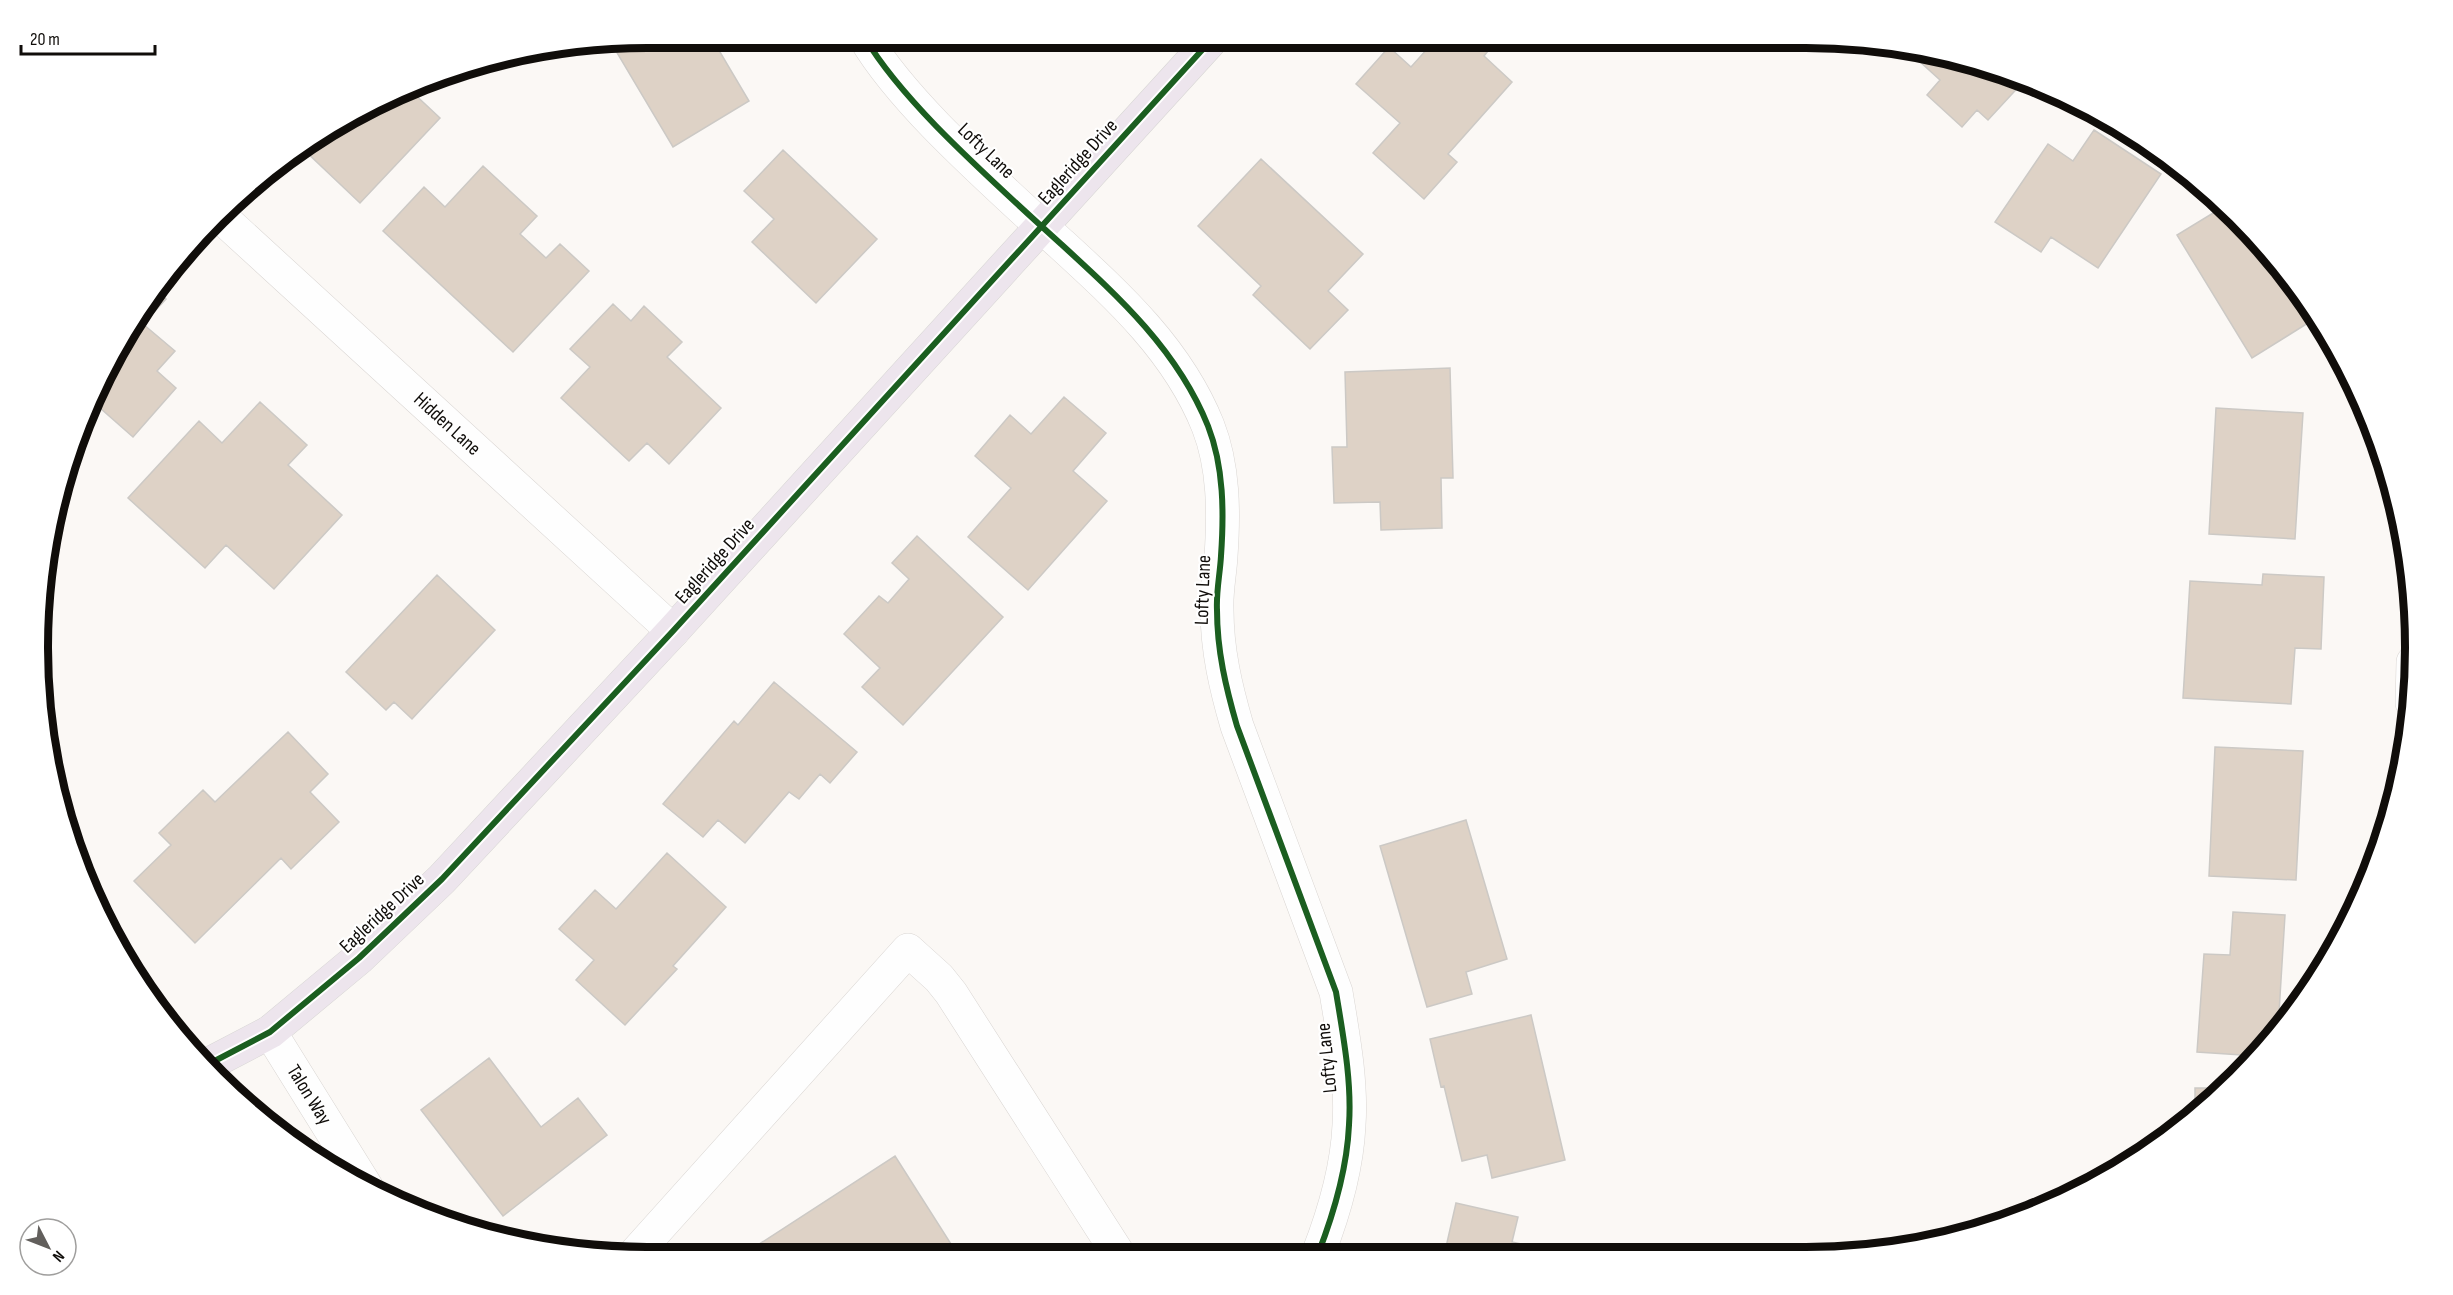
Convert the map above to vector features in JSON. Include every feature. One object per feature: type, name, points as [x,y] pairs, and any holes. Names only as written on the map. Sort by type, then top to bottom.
[{"type":"main road","name":"Eagleridge Drive","points":[[214,1061],[270,1032],[359,958],[442,879],[673,632],[1203,48]]},
{"type":"street","name":"Lofty Lane","points":[[872,48],[910,99],[966,157],[1127,306],[1166,351],[1190,388],[1211,437],[1219,465],[1223,504],[1216,609],[1218,647],[1224,682],[1237,726],[1336,992],[1342,1029],[1350,1124],[1343,1176],[1321,1247]]},
{"type":"street","name":"Hidden Lane","points":[[226,222],[673,632]]},
{"type":"street","points":[[641,1247],[908,950],[951,993],[1114,1247]]},
{"type":"street","name":"Talon Way","points":[[270,1032],[357,1172]]},
{"type":"building","points":[[718,48],[749,101],[673,147],[615,49]]},
{"type":"building","points":[[1388,48],[1411,67],[1428,48],[1490,48],[1484,56],[1512,82],[1448,154],[1457,162],[1424,199],[1373,153],[1400,123],[1356,84]]},
{"type":"building","points":[[1917,59],[1961,68],[2018,88],[1988,120],[1977,110],[1962,127],[1927,95],[1940,80]]},
{"type":"building","points":[[416,95],[440,118],[360,203],[308,154],[348,128]]},
{"type":"building","points":[[2094,130],[2161,174],[2098,268],[2051,237],[2041,252],[1995,222],[2048,144],[2073,161]]},
{"type":"building","points":[[783,150],[877,239],[816,303],[752,242],[774,219],[744,191]]},
{"type":"building","points":[[1261,159],[1363,254],[1328,291],[1348,310],[1310,349],[1253,295],[1261,286],[1198,226]]},
{"type":"building","points":[[483,166],[537,216],[520,234],[546,258],[560,244],[589,271],[513,352],[383,231],[424,187],[445,207]]},
{"type":"building","points":[[2216,211],[2256,252],[2309,322],[2252,358],[2177,235]]},
{"type":"building","points":[[162,296],[166,299],[143,324],[175,351],[157,371],[176,388],[133,437],[99,407],[128,348],[149,314]]},
{"type":"building","points":[[613,304],[631,321],[644,306],[682,342],[667,357],[721,408],[669,464],[647,443],[629,461],[561,398],[590,367],[570,349]]},
{"type":"building","points":[[1450,368],[1453,478],[1441,478],[1442,528],[1381,530],[1380,502],[1334,503],[1332,447],[1347,447],[1345,372]]},
{"type":"building","points":[[1064,397],[1106,433],[1073,471],[1107,501],[1028,590],[968,537],[1011,488],[975,456],[1010,415],[1031,434]]},
{"type":"building","points":[[260,402],[307,445],[288,465],[342,515],[274,589],[226,545],[205,568],[128,498],[199,421],[222,443]]},
{"type":"building","points":[[2216,408],[2303,413],[2295,539],[2209,534]]},
{"type":"building","points":[[917,536],[1003,617],[903,725],[862,687],[880,668],[844,634],[879,596],[888,603],[909,579],[892,563]]},
{"type":"building","points":[[2263,574],[2324,577],[2321,649],[2295,648],[2291,704],[2183,698],[2190,581],[2262,585]]},
{"type":"building","points":[[437,575],[495,630],[412,719],[394,702],[386,710],[346,672]]},
{"type":"building","points":[[774,682],[857,752],[830,783],[820,774],[799,799],[789,792],[745,843],[718,820],[703,837],[663,804],[734,721],[738,725]]},
{"type":"building","points":[[288,732],[328,774],[310,792],[339,822],[291,869],[281,858],[195,943],[134,881],[171,845],[159,833],[203,790],[215,802]]},
{"type":"building","points":[[2215,747],[2303,751],[2296,880],[2209,876]]},
{"type":"building","points":[[1466,820],[1507,959],[1466,972],[1472,994],[1427,1007],[1380,846]]},
{"type":"building","points":[[667,853],[726,907],[673,966],[677,969],[625,1025],[576,980],[594,960],[559,929],[595,890],[616,909]]},
{"type":"building","points":[[2233,912],[2285,915],[2279,1015],[2244,1055],[2197,1052],[2204,954],[2230,955]]},
{"type":"building","points":[[1531,1015],[1565,1160],[1492,1178],[1487,1155],[1462,1161],[1430,1039]]},
{"type":"building","points":[[489,1058],[541,1127],[578,1098],[607,1135],[503,1216],[421,1110]]},
{"type":"building","points":[[2195,1088],[2211,1088],[2201,1098],[2195,1103]]},
{"type":"building","points":[[895,1156],[953,1247],[755,1247]]},
{"type":"building","points":[[1456,1203],[1518,1217],[1512,1242],[1535,1247],[1446,1247]]},
{"type":"cycle path","points":[[872,48],[898,84],[936,126],[1105,285],[1145,327],[1181,374],[1208,426],[1217,458],[1222,490],[1222,540],[1217,625],[1226,683],[1237,726],[1336,992],[1346,1058],[1350,1108],[1346,1158],[1334,1207],[1320,1247]]},
{"type":"cycle path","points":[[214,1061],[270,1032],[359,958],[442,879],[673,631],[1204,48]]}]
